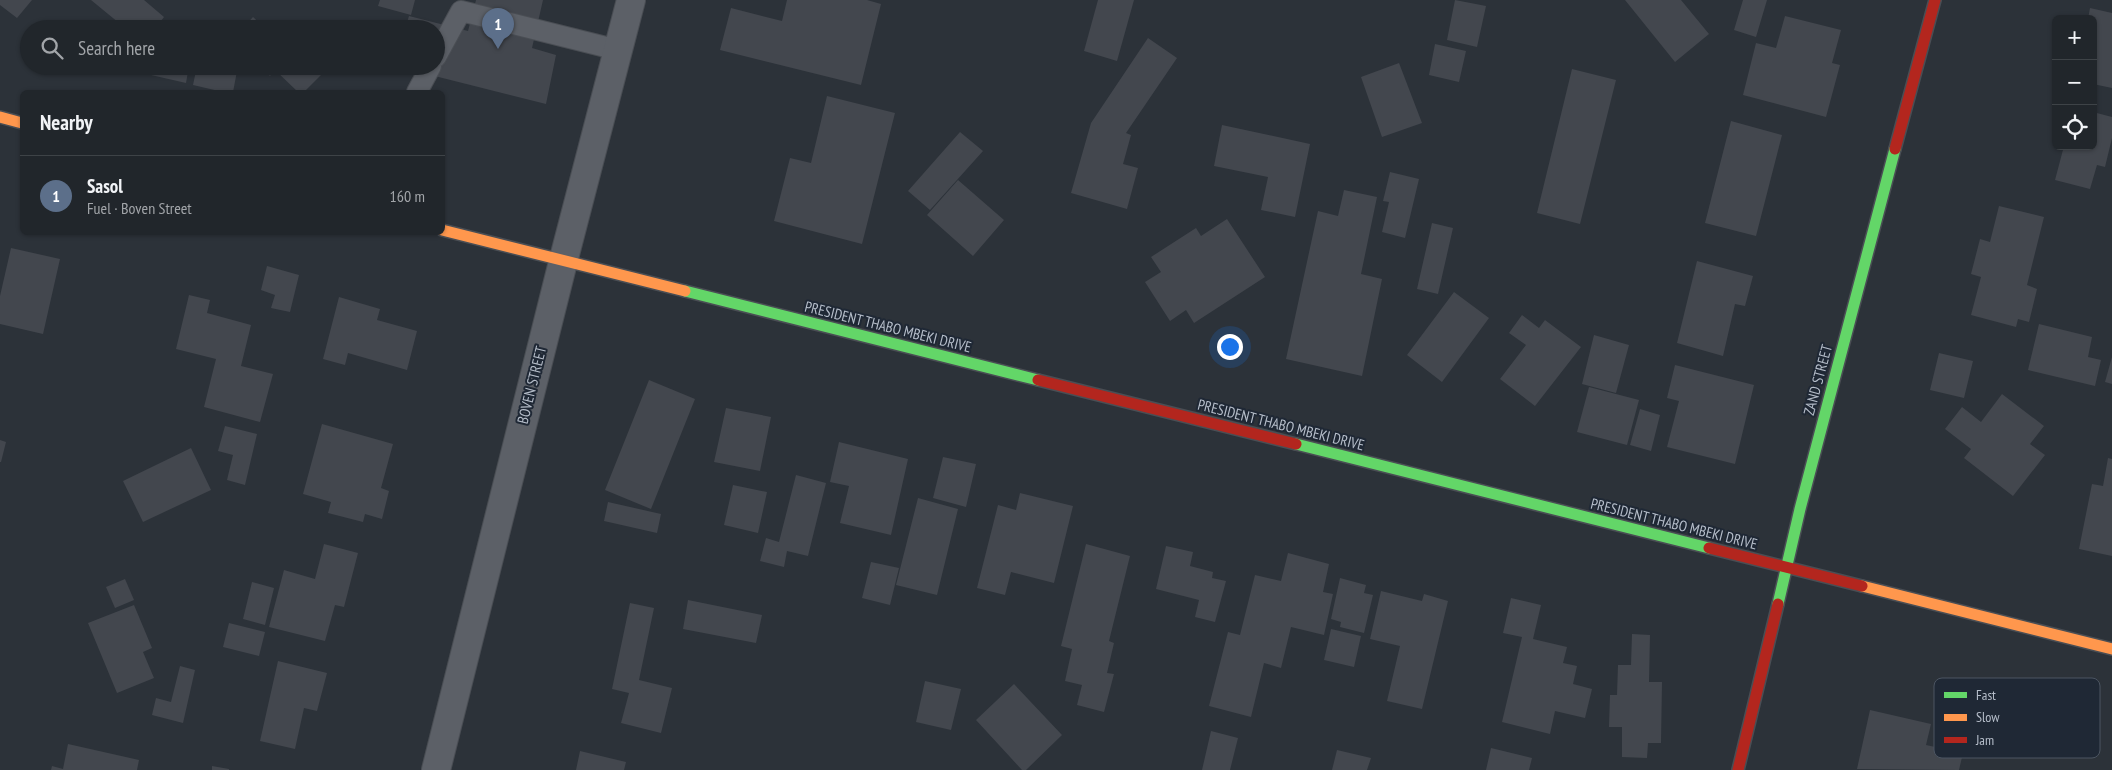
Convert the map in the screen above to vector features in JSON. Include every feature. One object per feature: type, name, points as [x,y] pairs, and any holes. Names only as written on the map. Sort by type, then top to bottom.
[{"type":"street","name":"BOVEN STREET","points":[[436,770],[563,262],[631,0]]},
{"type":"street","name":"ZAND STREET","points":[[1738,770],[1772,632],[1785,567],[1935,0]]},
{"type":"street","points":[[0,117],[20,122]]},
{"type":"street","name":"PRESIDENT THABO MBEKI DRIVE","points":[[445,231],[563,262],[2112,649]]},
{"type":"lane","points":[[445,40],[461,11],[618,50]]},
{"type":"lane","points":[[418,90],[426,75]]},
{"type":"building","points":[[0,0],[32,0],[17,18],[0,5]]},
{"type":"building","points":[[91,0],[144,0],[164,17],[162,20],[115,20]]},
{"type":"building","points":[[380,0],[415,0],[411,15],[378,6]]},
{"type":"building","points":[[476,0],[543,0],[532,48],[556,55],[546,104],[431,75],[445,75],[445,25],[468,31]]},
{"type":"building","points":[[787,0],[867,0],[881,4],[861,85],[720,50],[731,8],[782,21]]},
{"type":"building","points":[[1098,0],[1134,0],[1117,61],[1084,51]]},
{"type":"building","points":[[1455,0],[1486,6],[1477,47],[1447,40]]},
{"type":"building","points":[[1625,0],[1681,0],[1709,34],[1675,62]]},
{"type":"building","points":[[1743,0],[1767,0],[1756,37],[1734,30]]},
{"type":"building","points":[[2090,8],[2112,13],[2112,88],[2097,85],[2097,15],[2089,15]]},
{"type":"building","points":[[409,16],[425,20],[408,20]]},
{"type":"building","points":[[1785,16],[1841,30],[1832,63],[1840,65],[1826,117],[1743,95],[1756,43],[1776,48]]},
{"type":"building","points":[[1148,38],[1177,58],[1126,133],[1131,135],[1123,164],[1138,168],[1127,209],[1071,193],[1091,123]]},
{"type":"building","points":[[1435,44],[1466,51],[1459,82],[1429,75]]},
{"type":"building","points":[[1399,63],[1422,123],[1382,137],[1361,77]]},
{"type":"building","points":[[1572,69],[1616,80],[1580,224],[1537,213]]},
{"type":"building","points":[[151,75],[187,75],[186,83]]},
{"type":"building","points":[[195,75],[236,75],[233,90],[214,90],[193,85]]},
{"type":"building","points":[[280,75],[321,75],[306,90],[296,90]]},
{"type":"building","points":[[827,96],[895,113],[862,244],[774,221],[790,158],[811,163]]},
{"type":"building","points":[[2097,113],[2112,117],[2112,138],[2105,167],[2097,165],[2090,189],[2055,180],[2063,150],[2097,150]]},
{"type":"building","points":[[1731,121],[1782,135],[1756,236],[1705,223]]},
{"type":"building","points":[[1222,125],[1310,144],[1295,217],[1261,210],[1268,177],[1214,166]]},
{"type":"building","points":[[960,132],[983,151],[930,210],[908,191]]},
{"type":"building","points":[[1390,172],[1419,179],[1405,238],[1382,232],[1389,202],[1383,201]]},
{"type":"building","points":[[958,180],[1004,220],[973,256],[927,215]]},
{"type":"building","points":[[1344,190],[1377,197],[1361,274],[1382,279],[1362,376],[1286,359],[1318,211],[1338,216]]},
{"type":"building","points":[[1999,206],[2044,217],[2027,285],[2037,289],[2029,322],[2018,319],[2016,327],[1971,315],[1981,277],[1971,274],[1980,239],[1990,242]]},
{"type":"building","points":[[1227,219],[1265,277],[1194,323],[1186,310],[1170,321],[1145,282],[1161,272],[1151,257],[1196,228],[1201,236]]},
{"type":"building","points":[[1432,223],[1453,228],[1438,294],[1417,289]]},
{"type":"building","points":[[11,248],[60,259],[43,334],[0,324],[0,296]]},
{"type":"building","points":[[1697,261],[1753,276],[1745,306],[1735,304],[1723,356],[1677,343]]},
{"type":"building","points":[[267,266],[299,275],[290,312],[271,308],[275,295],[261,290]]},
{"type":"building","points":[[1454,292],[1489,318],[1442,382],[1407,355]]},
{"type":"building","points":[[189,295],[210,300],[207,313],[251,325],[241,366],[273,374],[260,422],[204,407],[216,359],[176,349]]},
{"type":"building","points":[[339,297],[380,309],[377,320],[417,331],[407,370],[348,353],[345,365],[323,359]]},
{"type":"building","points":[[1522,315],[1539,328],[1545,320],[1581,347],[1535,406],[1500,379],[1526,345],[1509,333]]},
{"type":"building","points":[[2039,324],[2092,337],[2088,357],[2101,360],[2095,386],[2028,370]]},
{"type":"building","points":[[1594,335],[1629,345],[1616,393],[1582,384]]},
{"type":"building","points":[[1939,353],[1973,361],[1964,398],[1930,390]]},
{"type":"building","points":[[2112,357],[2112,384],[2105,382]]},
{"type":"building","points":[[1675,365],[1754,385],[1735,464],[1667,447],[1679,401],[1667,398]]},
{"type":"building","points":[[649,380],[695,399],[651,509],[605,490]]},
{"type":"building","points":[[1589,387],[1639,400],[1627,445],[1577,432]]},
{"type":"building","points":[[2002,394],[2044,426],[2030,444],[2045,455],[2013,496],[1964,458],[1971,449],[1945,429],[1962,407],[1981,422]]},
{"type":"building","points":[[726,408],[771,417],[760,471],[714,462]]},
{"type":"building","points":[[1640,409],[1660,415],[1651,451],[1630,445]]},
{"type":"building","points":[[322,424],[393,444],[381,488],[389,491],[382,519],[365,514],[363,522],[328,513],[331,502],[303,494]]},
{"type":"building","points":[[225,426],[257,434],[245,485],[227,480],[233,455],[218,451]]},
{"type":"building","points":[[0,440],[6,442],[1,462],[0,462]]},
{"type":"building","points":[[839,442],[908,459],[891,535],[840,523],[849,486],[830,482]]},
{"type":"building","points":[[191,448],[211,490],[143,522],[123,481]]},
{"type":"building","points":[[943,457],[976,464],[966,507],[933,498]]},
{"type":"building","points":[[2108,458],[2112,459],[2112,556],[2079,549],[2092,484],[2103,486]]},
{"type":"building","points":[[796,475],[826,483],[808,556],[787,551],[784,567],[760,561],[766,538],[779,542]]},
{"type":"building","points":[[733,485],[767,492],[758,533],[724,525]]},
{"type":"building","points":[[1020,493],[1073,506],[1054,583],[1011,572],[1005,595],[977,588],[998,505],[1016,510]]},
{"type":"building","points":[[918,498],[958,509],[937,595],[896,585]]},
{"type":"building","points":[[608,502],[661,514],[657,533],[604,521]]},
{"type":"building","points":[[324,544],[358,553],[344,607],[335,605],[325,641],[269,627],[284,570],[315,579]]},
{"type":"building","points":[[1086,544],[1130,556],[1109,641],[1114,643],[1107,673],[1114,674],[1104,712],[1077,705],[1082,685],[1065,681],[1072,649],[1061,646]]},
{"type":"building","points":[[1166,546],[1193,552],[1190,566],[1213,572],[1212,578],[1226,581],[1215,622],[1195,617],[1199,600],[1156,589]]},
{"type":"building","points":[[1288,553],[1329,564],[1323,592],[1333,594],[1324,635],[1291,627],[1281,668],[1264,663],[1251,717],[1209,706],[1228,632],[1240,635],[1255,575],[1281,581]]},
{"type":"building","points":[[871,562],[899,568],[890,605],[862,598]]},
{"type":"building","points":[[1340,578],[1366,585],[1364,593],[1373,595],[1364,633],[1340,627],[1341,622],[1331,619]]},
{"type":"building","points":[[125,579],[134,600],[115,608],[106,587]]},
{"type":"building","points":[[252,582],[274,588],[265,625],[243,619]]},
{"type":"building","points":[[1381,591],[1422,601],[1424,594],[1448,601],[1422,709],[1387,701],[1400,646],[1370,639]]},
{"type":"building","points":[[1511,598],[1541,605],[1533,639],[1567,647],[1563,663],[1577,666],[1573,684],[1592,689],[1585,718],[1555,711],[1550,734],[1502,722],[1522,637],[1503,633]]},
{"type":"building","points":[[688,600],[762,615],[756,643],[683,629]]},
{"type":"building","points":[[630,603],[654,608],[639,680],[672,688],[661,733],[621,723],[629,693],[612,689]]},
{"type":"building","points":[[134,605],[152,648],[143,652],[154,678],[117,693],[88,623]]},
{"type":"building","points":[[229,623],[265,632],[259,656],[223,647]]},
{"type":"building","points":[[1331,629],[1361,636],[1354,667],[1324,660]]},
{"type":"building","points":[[1632,634],[1650,635],[1649,682],[1662,682],[1661,743],[1648,743],[1647,758],[1622,757],[1622,727],[1609,727],[1610,695],[1617,695],[1618,665],[1631,665]]},
{"type":"building","points":[[278,661],[327,673],[317,711],[304,708],[295,749],[260,741]]},
{"type":"building","points":[[180,666],[195,670],[183,723],[152,715],[156,698],[171,702]]},
{"type":"building","points":[[925,681],[961,689],[951,730],[916,722]]},
{"type":"building","points":[[1014,684],[1062,735],[1026,770],[1022,770],[976,720]]},
{"type":"building","points":[[1870,710],[1931,724],[1926,745],[1934,747],[1934,758],[1962,758],[1959,770],[1857,769]]},
{"type":"building","points":[[1211,731],[1238,738],[1230,770],[1202,770]]},
{"type":"building","points":[[68,744],[139,760],[137,770],[51,770],[52,766],[63,769]]},
{"type":"building","points":[[1491,748],[1532,758],[1529,770],[1486,770]]},
{"type":"building","points":[[1337,750],[1371,758],[1367,770],[1332,770]]},
{"type":"building","points":[[580,751],[626,762],[624,770],[576,770]]},
{"type":"building","points":[[212,766],[229,769],[229,770],[212,770]]},
{"type":"traffic: fast","points":[[1778,604],[1800,509],[1895,149]]},
{"type":"traffic: fast","points":[[685,291],[1038,380]]},
{"type":"traffic: fast","points":[[1296,444],[1709,548]]},
{"type":"traffic: slow","points":[[0,117],[20,122]]},
{"type":"traffic: slow","points":[[445,231],[685,291]]},
{"type":"traffic: slow","points":[[1862,586],[2112,649]]},
{"type":"traffic: jam","points":[[1895,149],[1935,0]]},
{"type":"traffic: jam","points":[[1038,380],[1296,444]]},
{"type":"traffic: jam","points":[[1709,548],[1862,586]]},
{"type":"traffic: jam","points":[[1738,770],[1778,604]]},
{"type":"place","name":"Sasol","points":[[498,49]]}]
